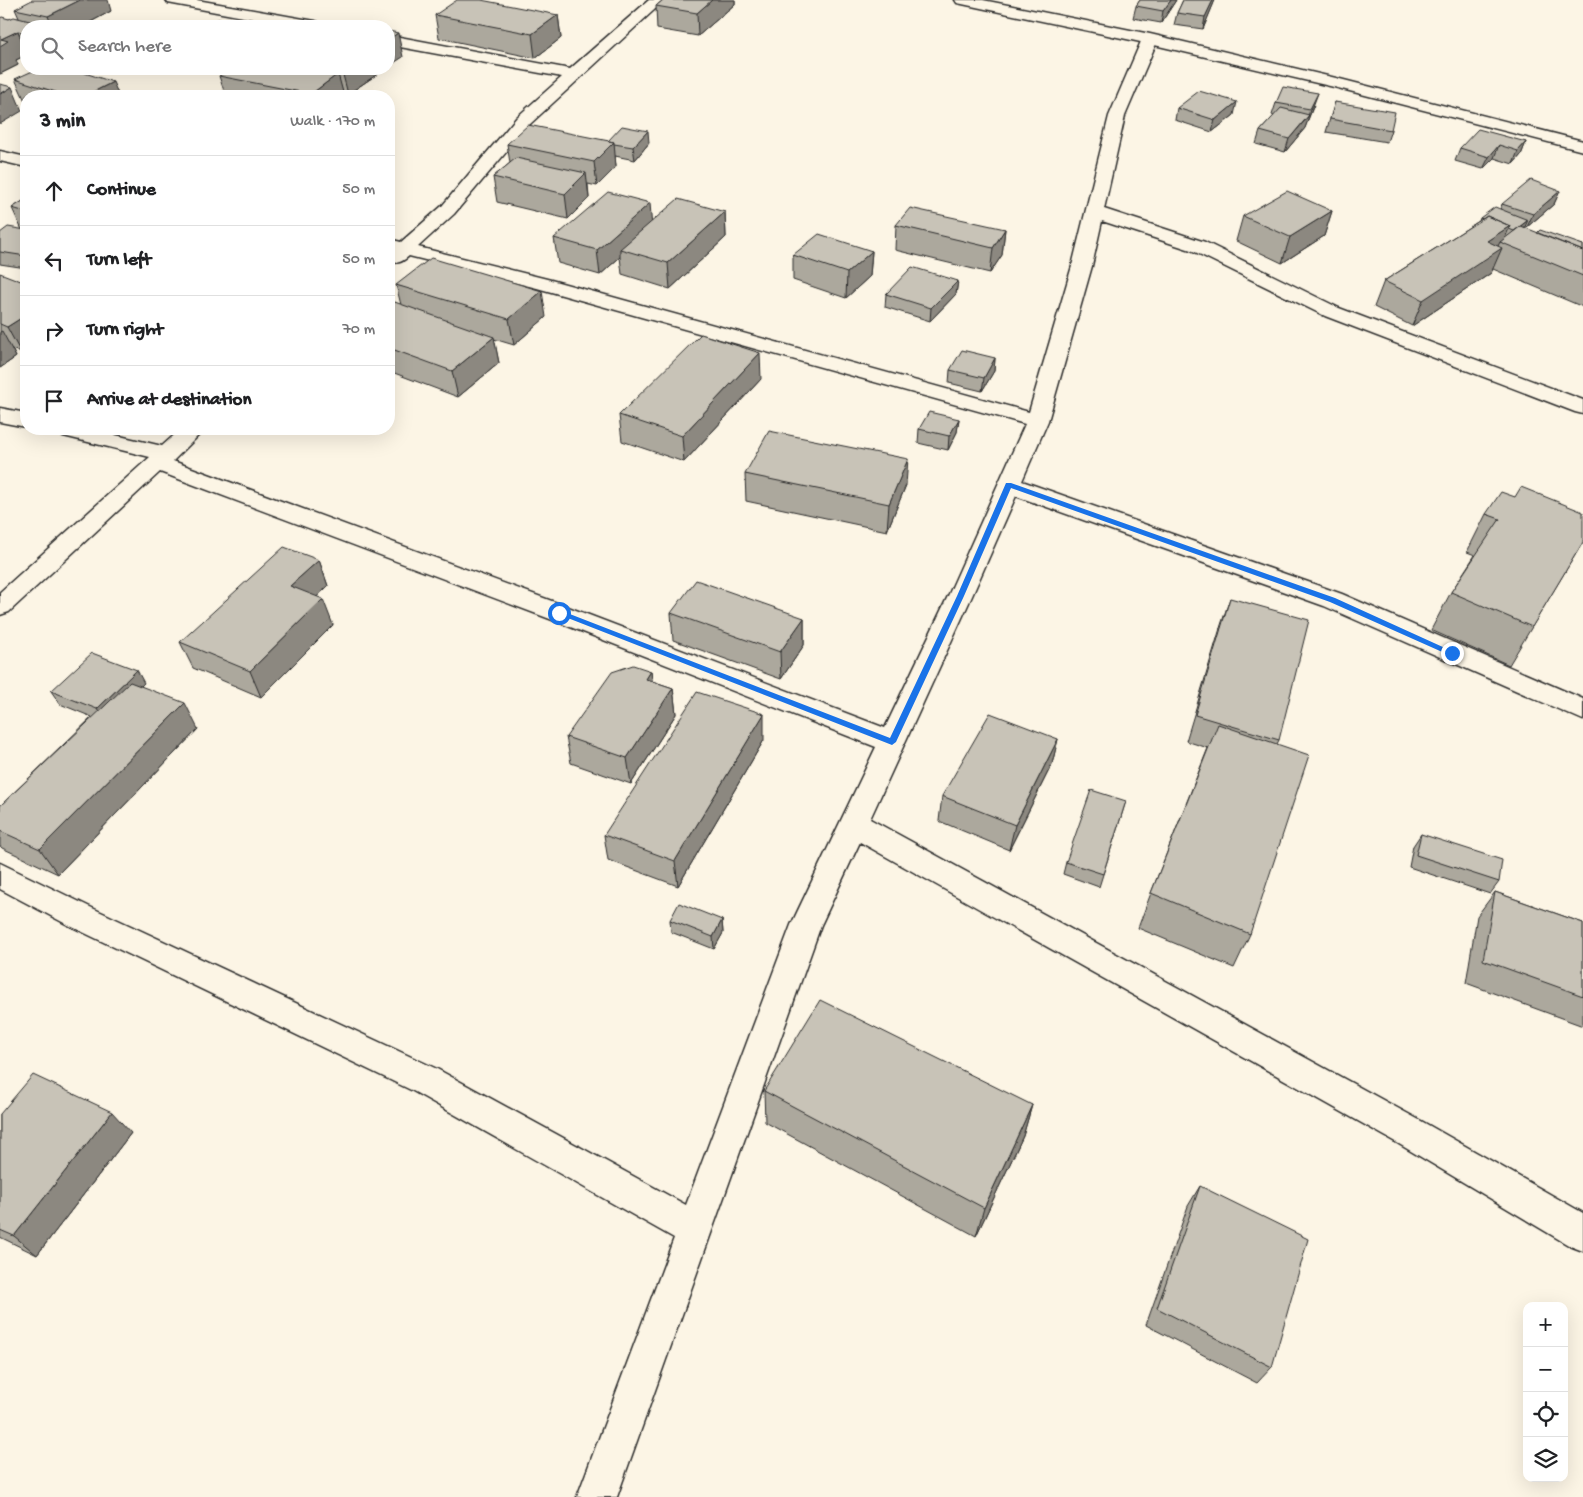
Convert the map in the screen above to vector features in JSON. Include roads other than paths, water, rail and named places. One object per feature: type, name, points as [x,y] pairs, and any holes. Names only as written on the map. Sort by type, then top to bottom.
[{"type":"street","points":[[173,0],[282,20]]},
{"type":"street","points":[[397,247],[448,210],[523,121],[573,74],[658,0]]},
{"type":"street","points":[[962,0],[1150,39],[1336,83],[1583,146]]},
{"type":"street","points":[[597,1497],[806,925],[960,596],[1037,421],[1082,266],[1117,116],[1150,39]]},
{"type":"street","points":[[395,41],[573,74]]},
{"type":"street","points":[[0,156],[20,161]]},
{"type":"street","points":[[1094,212],[1198,246],[1332,312],[1583,407]]},
{"type":"street","points":[[397,247],[752,341],[1037,421]]},
{"type":"street","points":[[0,415],[20,419]]},
{"type":"street","points":[[83,435],[161,459],[892,742]]},
{"type":"street","points":[[0,606],[187,435]]},
{"type":"street","points":[[1009,485],[1333,600],[1583,710]]},
{"type":"street","points":[[853,824],[1411,1133],[1583,1233]]},
{"type":"street","points":[[0,875],[77,915],[425,1080],[695,1230]]}]
